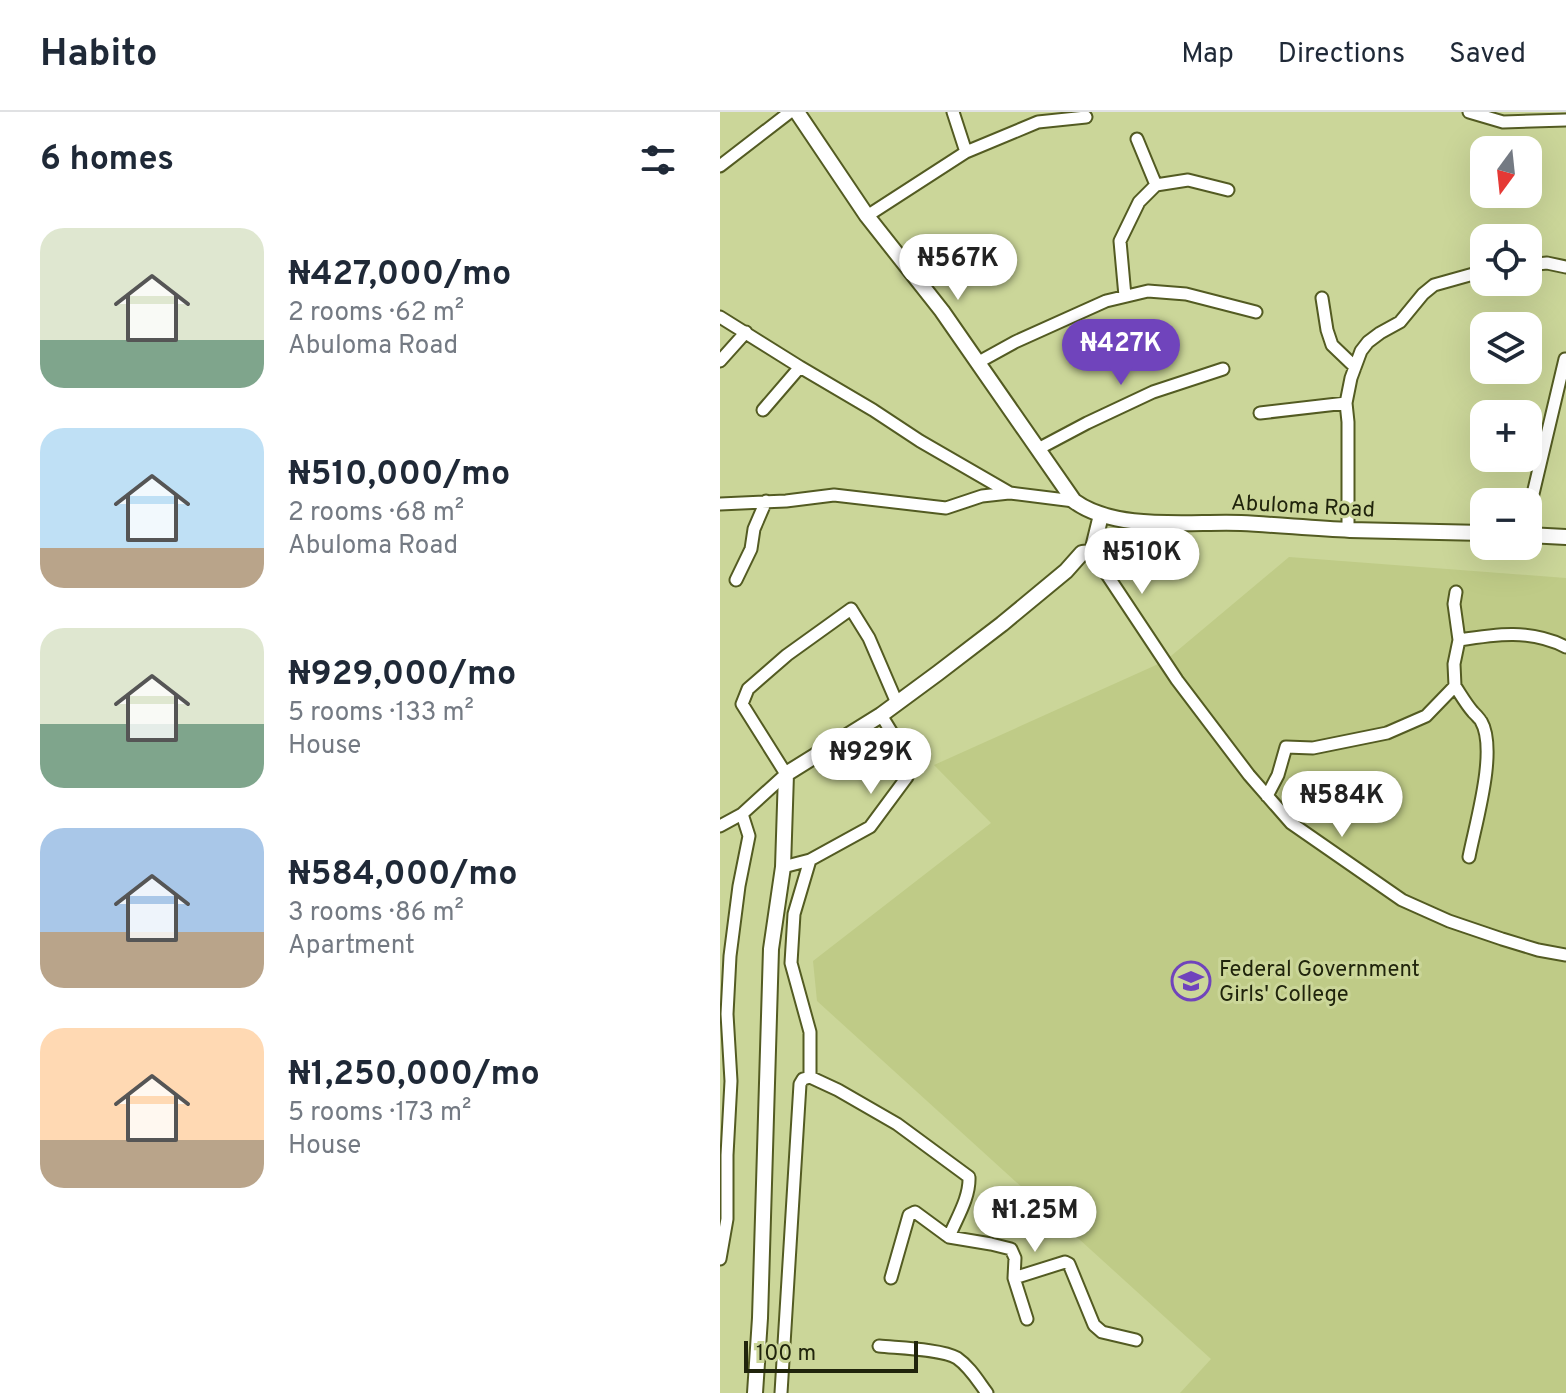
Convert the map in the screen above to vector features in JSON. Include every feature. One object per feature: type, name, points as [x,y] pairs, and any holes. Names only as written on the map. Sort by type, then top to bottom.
[{"type":"street","points":[[720,166],[790,112]]},
{"type":"street","name":"Abuloma Road","points":[[797,112],[867,216],[942,311],[1074,501],[1084,509],[1143,522],[1470,533]]},
{"type":"street","points":[[953,112],[966,152]]},
{"type":"street","points":[[1469,112],[1503,122],[1566,120]]},
{"type":"street","points":[[867,216],[966,152],[1038,122],[1086,117]]},
{"type":"street","points":[[1137,139],[1156,185]]},
{"type":"street","points":[[1125,296],[1120,241],[1139,202],[1156,185],[1188,180],[1228,190]]},
{"type":"street","points":[[1542,264],[1566,267]]},
{"type":"street","points":[[1348,530],[1346,403],[1361,351],[1380,333],[1400,322],[1434,285],[1470,275]]},
{"type":"street","points":[[977,363],[1015,342],[1106,301],[1148,291],[1186,294],[1256,312]]},
{"type":"street","points":[[1322,298],[1332,345],[1355,367]]},
{"type":"street","points":[[720,317],[1010,493]]},
{"type":"street","points":[[720,361],[746,332]]},
{"type":"street","points":[[1534,488],[1565,359]]},
{"type":"street","points":[[763,410],[800,367]]},
{"type":"street","points":[[1038,449],[1153,392],[1223,369]]},
{"type":"street","points":[[1260,413],[1346,403]]},
{"type":"street","points":[[720,504],[834,495],[946,508],[982,496],[1010,493],[1074,501]]},
{"type":"street","points":[[736,580],[751,549],[754,529],[766,501]]},
{"type":"street","points":[[1101,515],[1092,552],[1177,680],[1249,775],[1291,823],[1402,900],[1449,921],[1502,939],[1566,955]]},
{"type":"street","points":[[1542,536],[1566,537]]},
{"type":"street","points":[[720,826],[742,814],[786,774],[881,715],[1002,624],[1066,571],[1082,553],[1092,552]]},
{"type":"street","points":[[1456,592],[1454,604],[1459,640],[1454,664],[1455,686],[1481,721],[1485,734],[1485,779],[1469,857]]},
{"type":"street","points":[[755,1393],[771,949],[783,867],[786,774],[742,704],[748,689],[787,655],[851,609],[869,638],[897,703]]},
{"type":"street","points":[[1459,640],[1522,634],[1566,647]]},
{"type":"street","points":[[1267,796],[1278,775],[1286,747],[1313,748],[1387,733],[1426,716],[1455,686]]},
{"type":"street","points":[[783,867],[810,860],[870,827],[907,777],[911,764],[881,715]]},
{"type":"street","points":[[720,1259],[727,1219],[724,1154],[731,1081],[727,1014],[730,956],[749,836],[742,814]]},
{"type":"street","points":[[810,860],[794,914],[791,963],[810,1032],[810,1077]]},
{"type":"street","points":[[781,1393],[800,1084],[803,1079],[810,1077],[838,1090],[897,1124],[969,1177],[970,1186],[949,1237]]},
{"type":"street","points":[[891,1278],[911,1212],[915,1212],[949,1237],[1011,1249],[1015,1258],[1014,1278],[1027,1319]]},
{"type":"street","points":[[1014,1278],[1065,1262],[1071,1267],[1094,1325],[1102,1332],[1136,1340]]},
{"type":"street","points":[[879,1346],[941,1352],[955,1357],[969,1368],[987,1393]]},
{"type":"shaded area","name":"Federal Government Girls' College","points":[[1289,557],[1566,578],[1566,1393],[1180,1393],[1211,1359],[817,1001],[813,961],[991,823],[934,765],[1165,661]]},
{"type":"place","name":"Federal Government Girls' College","points":[[1191,981]]}]
